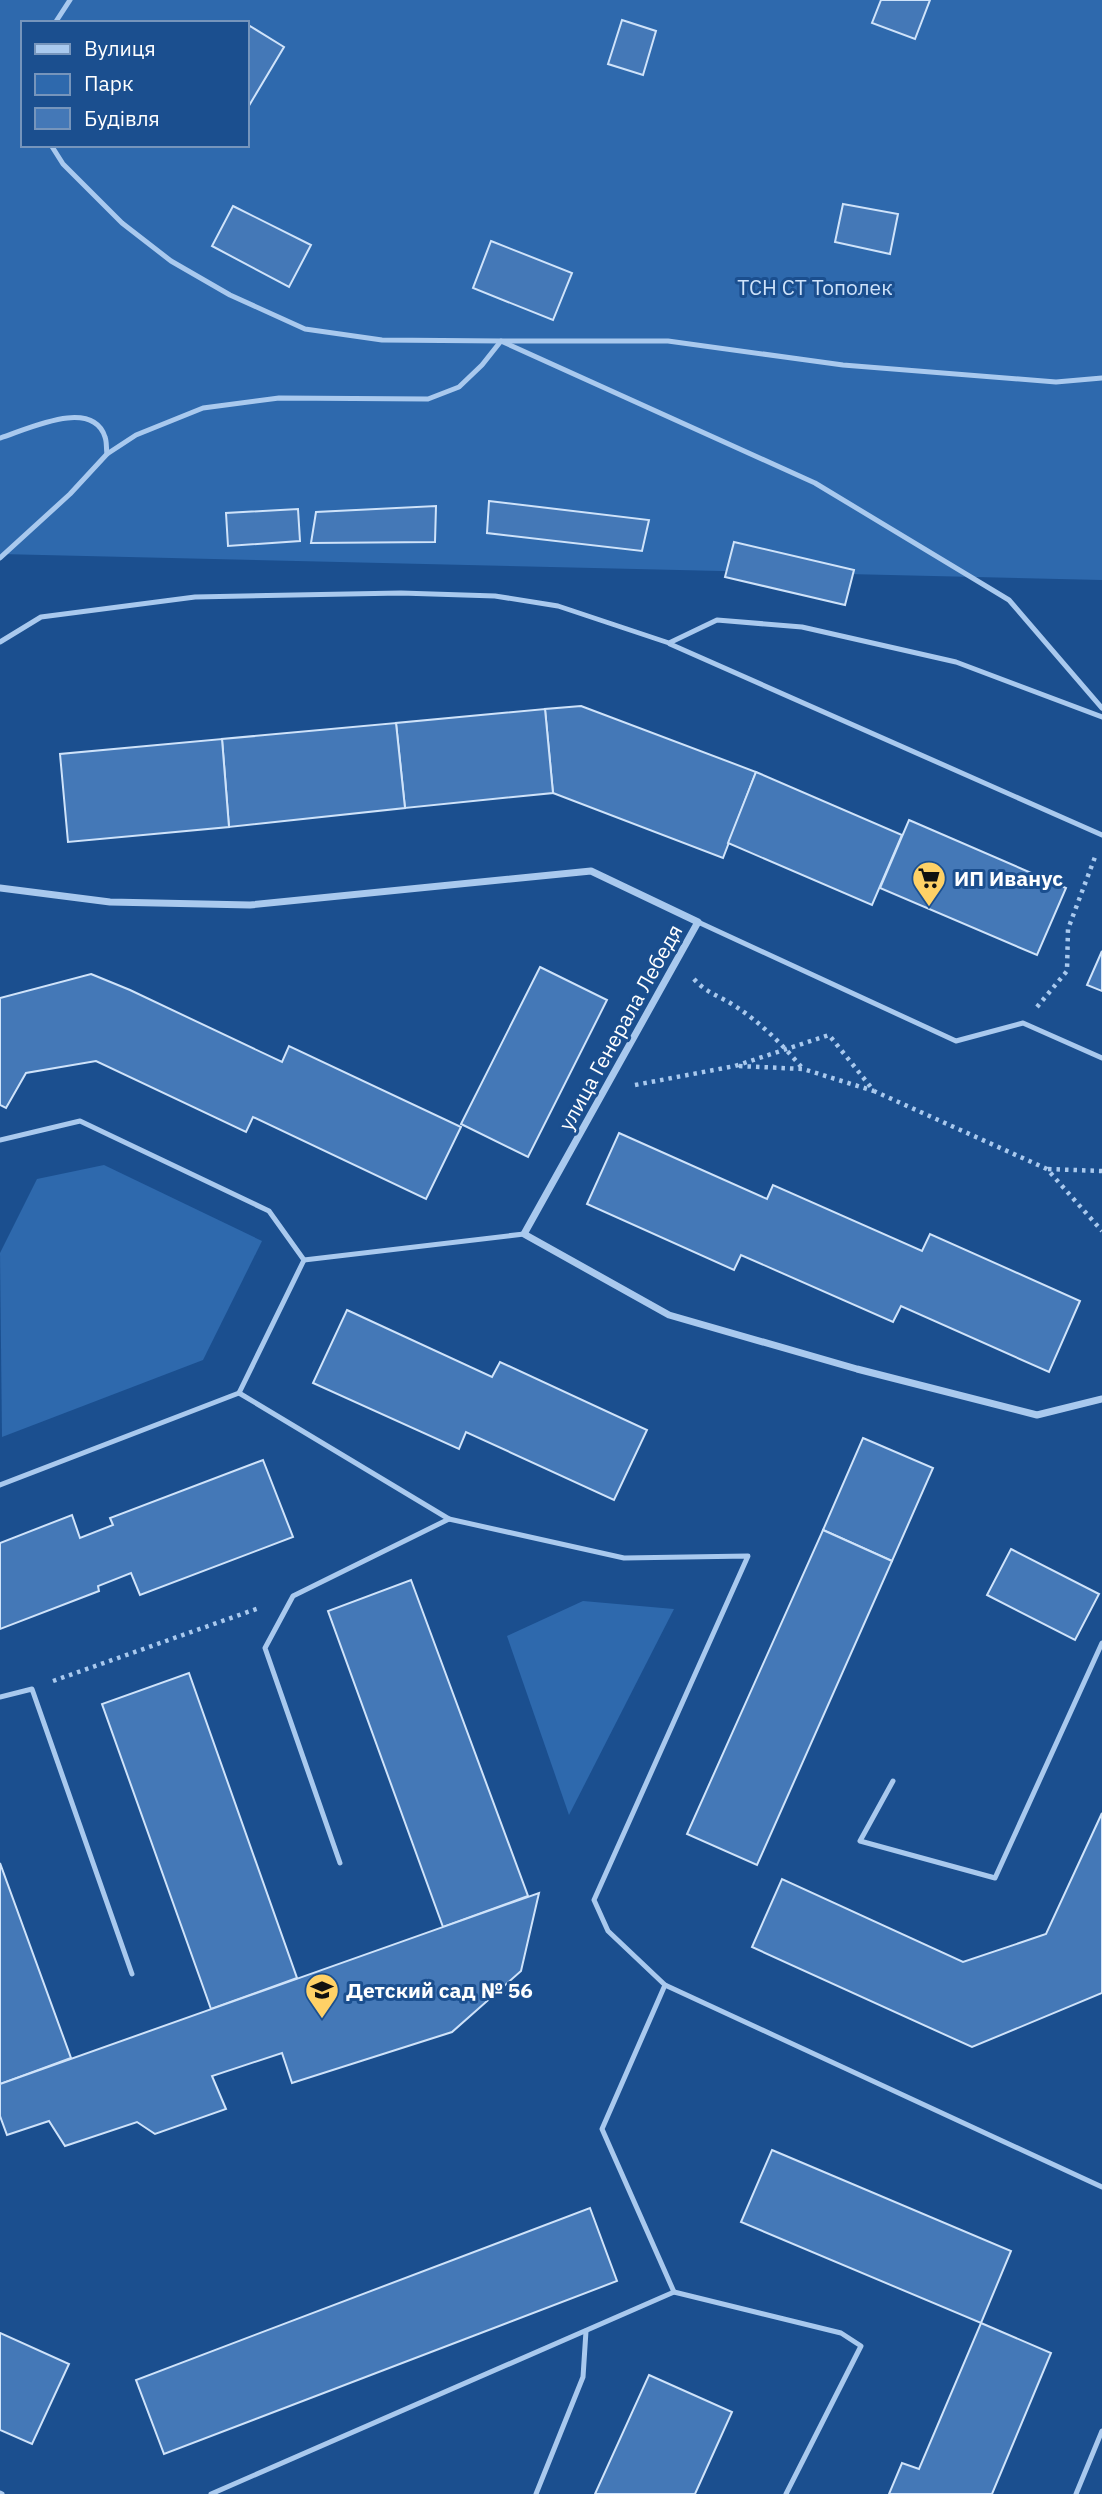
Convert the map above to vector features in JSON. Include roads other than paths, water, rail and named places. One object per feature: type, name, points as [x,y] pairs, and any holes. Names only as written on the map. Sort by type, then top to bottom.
[{"type":"street","name":"улица Генерала Лебедя","points":[[0,888],[110,902],[250,905],[591,871],[698,922],[524,1234]]},
{"type":"street","points":[[524,1234],[669,1315],[857,1369],[1037,1415],[1102,1399]]},
{"type":"lane","points":[[56,21],[70,0]]},
{"type":"lane","points":[[52,147],[63,164],[122,223],[170,261],[230,295],[305,329],[382,340],[668,341],[843,365],[1056,382],[1102,378]]},
{"type":"lane","points":[[0,558],[70,494],[107,453],[136,435],[203,408],[279,398],[428,399],[459,387],[482,365],[501,341]]},
{"type":"lane","points":[[501,341],[814,483],[1009,600],[1102,708]]},
{"type":"lane","points":[[0,438],[63,418],[83,416],[97,424],[105,436],[107,453]]},
{"type":"lane","points":[[0,642],[41,618],[195,597],[401,593],[495,596],[558,606],[669,643],[1102,835]]},
{"type":"lane","points":[[669,643],[717,621],[802,627],[956,662],[1102,717]]},
{"type":"lane","points":[[698,922],[956,1041],[1023,1023],[1102,1058]]},
{"type":"lane","points":[[0,1140],[80,1121],[269,1211],[304,1260]]},
{"type":"lane","points":[[304,1260],[524,1234]]},
{"type":"lane","points":[[0,1485],[239,1393],[304,1260]]},
{"type":"lane","points":[[239,1393],[449,1519],[624,1559],[748,1556],[594,1900],[608,1931],[665,1985],[1102,2187]]},
{"type":"lane","points":[[340,1863],[265,1648],[293,1596],[449,1519]]},
{"type":"lane","points":[[892,1781],[860,1841],[995,1878],[1102,1643]]},
{"type":"lane","points":[[0,1697],[32,1689],[132,1974]]},
{"type":"lane","points":[[665,1985],[603,2129],[674,2292]]},
{"type":"lane","points":[[211,2494],[674,2292],[841,2333],[861,2346],[786,2494]]},
{"type":"lane","points":[[536,2494],[583,2377],[586,2331]]},
{"type":"lane","points":[[1076,2494],[1102,2431]]},
{"type":"place","name":"ИП Иванус","points":[[929,908]]},
{"type":"place","name":"Детский сад № 56","points":[[322,2020]]},
{"type":"park label","name":"ТСН СТ Тополек","points":[[815,287]]}]
